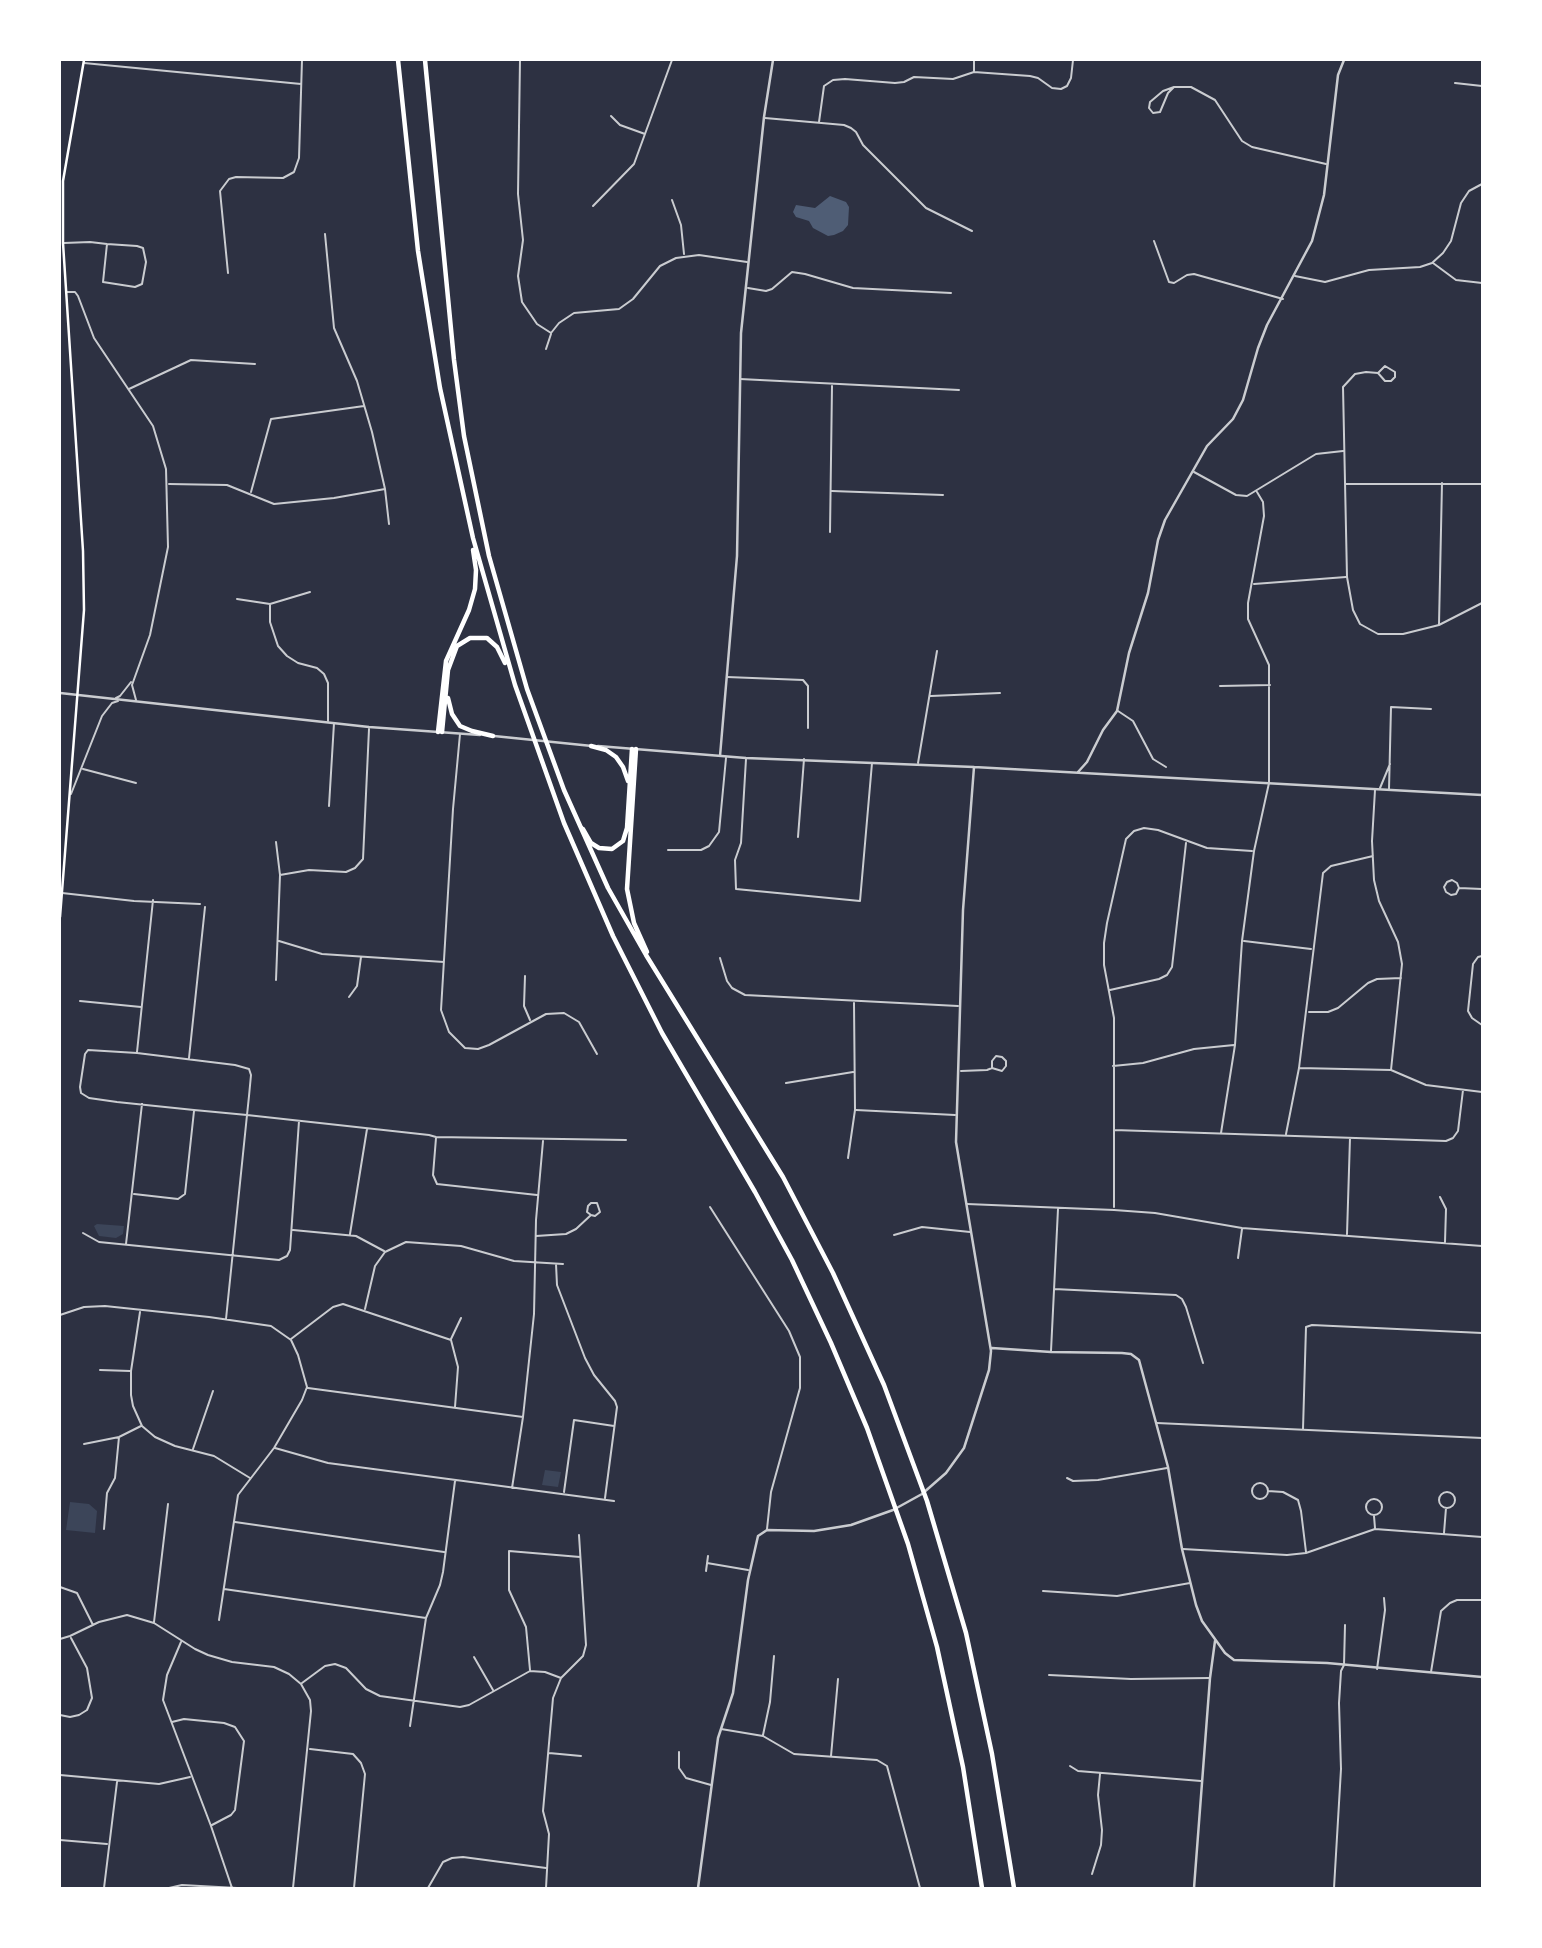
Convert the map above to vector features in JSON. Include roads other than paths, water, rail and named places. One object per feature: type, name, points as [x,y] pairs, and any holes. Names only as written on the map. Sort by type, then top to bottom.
[{"type":"highway","points":[[398,60],[424,297],[445,418],[475,563],[476,586],[471,606],[451,646],[445,665],[440,732]]},
{"type":"highway","points":[[425,60],[453,352],[467,451],[496,585],[541,728],[564,790],[608,888],[662,981],[752,1124],[809,1225],[856,1321],[898,1421],[934,1522],[966,1633],[992,1754],[1014,1888]]},
{"type":"highway","points":[[465,508],[497,627],[538,754],[616,944],[666,1039],[788,1253],[825,1329],[867,1428],[906,1537],[939,1655],[963,1767],[982,1888]]},
{"type":"highway","points":[[440,732],[449,666],[456,648],[467,638],[484,638],[499,649],[525,715]]},
{"type":"highway","points":[[446,691],[450,711],[458,723],[468,730],[493,736]]},
{"type":"highway","points":[[591,746],[606,750],[616,757],[623,767],[629,785]]},
{"type":"highway","points":[[564,790],[590,841],[597,848],[606,850],[617,847],[624,838],[634,749]]},
{"type":"highway","points":[[634,749],[628,900],[635,928],[662,981]]},
{"type":"main road","points":[[60,917],[84,610],[83,551],[61,180],[83,61]]},
{"type":"street","points":[[229,274],[220,191],[229,179],[236,177],[283,178],[294,172],[299,158],[302,60]]},
{"type":"street","points":[[520,60],[518,194],[523,240],[519,270],[522,302],[537,324],[551,333]]},
{"type":"street","points":[[593,206],[629,171],[638,155],[672,60]]},
{"type":"street","points":[[720,756],[737,556],[739,379],[764,117],[773,60]]},
{"type":"street","points":[[974,60],[975,72]]},
{"type":"street","points":[[819,122],[824,86],[832,80],[895,83],[914,77],[953,79],[975,72],[1030,76],[1052,88],[1061,89],[1068,86],[1073,60]]},
{"type":"street","points":[[1078,772],[1087,762],[1103,730],[1117,711],[1129,653],[1148,593],[1158,540],[1166,520],[1207,446],[1233,419],[1243,400],[1258,348],[1317,229],[1338,75],[1344,60]]},
{"type":"street","points":[[83,61],[301,84]]},
{"type":"street","points":[[1455,83],[1482,86]]},
{"type":"street","points":[[1174,87],[1168,93],[1160,112],[1153,113],[1149,108],[1150,102],[1163,91],[1174,87],[1191,87],[1215,100],[1242,141],[1252,147],[1327,164]]},
{"type":"street","points":[[611,116],[620,125],[646,135]]},
{"type":"street","points":[[764,117],[851,128],[863,145],[926,208],[972,231]]},
{"type":"street","points":[[1295,276],[1325,282],[1369,270],[1420,267],[1432,263],[1451,241],[1461,203],[1469,191],[1482,184]]},
{"type":"street","points":[[673,200],[681,225],[684,256]]},
{"type":"street","points":[[325,234],[334,328],[365,406],[385,489],[389,524]]},
{"type":"street","points":[[1154,241],[1169,282],[1174,283],[1194,274],[1283,299]]},
{"type":"street","points":[[63,243],[107,244],[143,248],[146,262],[142,284],[135,286],[103,282],[107,244]]},
{"type":"street","points":[[546,349],[551,333],[559,323],[574,313],[619,309],[633,299],[660,266],[669,260],[699,255],[749,262]]},
{"type":"street","points":[[1432,263],[1456,280],[1482,283]]},
{"type":"street","points":[[747,288],[766,291],[772,289],[792,272],[853,288],[951,293]]},
{"type":"street","points":[[66,292],[75,292],[78,296],[94,338],[146,415],[159,440],[168,484],[169,534],[165,563],[150,635],[134,678],[132,690],[137,701]]},
{"type":"street","points":[[128,390],[191,360],[256,364]]},
{"type":"street","points":[[1378,373],[1385,380],[1391,381],[1395,377],[1395,372],[1385,366],[1378,373],[1355,374],[1342,387],[1348,577],[1353,610],[1360,624],[1378,634],[1403,634],[1439,625],[1482,603]]},
{"type":"street","points":[[739,379],[959,390]]},
{"type":"street","points":[[830,532],[832,385]]},
{"type":"street","points":[[251,493],[271,419],[365,406]]},
{"type":"street","points":[[1194,472],[1236,495],[1247,496],[1316,454],[1344,451]]},
{"type":"street","points":[[1439,625],[1442,483]]},
{"type":"street","points":[[168,484],[227,485],[274,504],[385,489]]},
{"type":"street","points":[[1345,484],[1482,484]]},
{"type":"street","points":[[831,491],[943,495]]},
{"type":"street","points":[[1221,1133],[1235,1045],[1242,941],[1254,851],[1269,783],[1269,665],[1248,619],[1248,603],[1264,516],[1263,502],[1257,492]]},
{"type":"street","points":[[1253,584],[1348,577]]},
{"type":"street","points":[[237,599],[270,604],[310,592]]},
{"type":"street","points":[[270,604],[270,622],[278,646],[298,663],[317,668],[324,674],[328,683],[328,722]]},
{"type":"street","points":[[918,764],[937,651]]},
{"type":"street","points":[[726,677],[803,680],[808,686],[808,728]]},
{"type":"street","points":[[112,699],[120,696],[134,678]]},
{"type":"street","points":[[1220,686],[1271,685]]},
{"type":"street","points":[[60,693],[369,727],[726,757],[1078,772],[1482,795]]},
{"type":"street","points":[[930,696],[1000,693]]},
{"type":"street","points":[[69,798],[102,716],[112,703],[123,700]]},
{"type":"street","points":[[1389,790],[1391,707],[1431,709]]},
{"type":"street","points":[[1117,711],[1133,721],[1153,759],[1166,767]]},
{"type":"street","points":[[329,806],[334,723]]},
{"type":"street","points":[[279,875],[309,870],[346,872],[355,868],[363,859],[369,727]]},
{"type":"street","points":[[460,733],[441,1010],[449,1032],[465,1048],[478,1049],[554,1012],[571,1016],[579,1022],[597,1054]]},
{"type":"street","points":[[668,850],[701,850],[709,846],[719,832],[726,757]]},
{"type":"street","points":[[746,758],[741,842],[735,860],[736,889],[860,901],[873,762]]},
{"type":"street","points":[[797,837],[804,759]]},
{"type":"street","points":[[1380,789],[1390,763]]},
{"type":"street","points":[[698,1888],[721,1729],[733,1693],[757,1537],[767,1530],[830,1529],[856,1524],[912,1501],[953,1464],[968,1440],[989,1370],[991,1348],[957,1157],[959,1006],[965,871],[974,767]]},
{"type":"street","points":[[82,769],[136,783]]},
{"type":"street","points":[[1375,789],[1374,880],[1379,901],[1398,942],[1402,978],[1391,1070]]},
{"type":"street","points":[[1114,1210],[1114,1018],[1104,965],[1104,943],[1126,839],[1134,831],[1144,828],[1158,830],[1207,848],[1254,851]]},
{"type":"street","points":[[276,842],[279,875],[276,980]]},
{"type":"street","points":[[1110,990],[1159,979],[1167,975],[1172,967],[1186,842]]},
{"type":"street","points":[[1286,1136],[1299,1068],[1323,873],[1331,866],[1373,856]]},
{"type":"street","points":[[1452,880],[1459,888],[1456,894],[1451,895],[1444,887],[1452,880]]},
{"type":"street","points":[[1459,888],[1482,890]]},
{"type":"street","points":[[61,892],[134,901],[200,904]]},
{"type":"street","points":[[137,1053],[153,900]]},
{"type":"street","points":[[189,1059],[205,907]]},
{"type":"street","points":[[279,941],[322,954],[445,962]]},
{"type":"street","points":[[1242,941],[1312,950]]},
{"type":"street","points":[[349,998],[357,986],[362,956]]},
{"type":"street","points":[[1482,956],[1473,964],[1468,1011],[1472,1018],[1482,1025]]},
{"type":"street","points":[[720,958],[727,981],[732,988],[745,995],[959,1006]]},
{"type":"street","points":[[525,976],[524,1006],[531,1021]]},
{"type":"street","points":[[1306,1012],[1328,1012],[1338,1008],[1368,983],[1377,979],[1402,978]]},
{"type":"street","points":[[80,1001],[142,1007]]},
{"type":"street","points":[[848,1158],[855,1110],[854,1001]]},
{"type":"street","points":[[1113,1066],[1143,1063],[1194,1049],[1235,1045]]},
{"type":"street","points":[[226,1319],[232,1256],[247,1115],[251,1075],[249,1069],[189,1059],[88,1050],[80,1087],[85,1097],[194,1110],[247,1115],[368,1128],[436,1137],[626,1140]]},
{"type":"street","points":[[958,1070],[1002,1070],[1006,1061],[996,1056],[992,1061],[992,1068]]},
{"type":"street","points":[[1299,1068],[1391,1070],[1426,1085],[1482,1093]]},
{"type":"street","points":[[786,1083],[854,1072]]},
{"type":"street","points":[[1114,1130],[1431,1141],[1453,1138],[1458,1131],[1463,1090]]},
{"type":"street","points":[[126,1245],[142,1104]]},
{"type":"street","points":[[132,1194],[178,1199],[186,1194],[194,1110]]},
{"type":"street","points":[[855,1110],[956,1115]]},
{"type":"street","points":[[83,1233],[99,1242],[279,1260],[287,1256],[292,1230],[299,1121]]},
{"type":"street","points":[[350,1234],[368,1128]]},
{"type":"street","points":[[436,1137],[433,1178],[437,1184],[538,1195]]},
{"type":"street","points":[[1348,1235],[1350,1138]]},
{"type":"street","points":[[512,1488],[534,1314],[537,1261],[535,1236],[544,1139]]},
{"type":"street","points":[[1440,1197],[1446,1209],[1445,1243]]},
{"type":"street","points":[[966,1203],[1155,1213],[1242,1228],[1482,1246]]},
{"type":"street","points":[[710,1207],[789,1331],[800,1357],[800,1388],[770,1497],[767,1530]]},
{"type":"street","points":[[1051,1352],[1058,1209]]},
{"type":"street","points":[[535,1236],[566,1234],[591,1215]]},
{"type":"street","points":[[894,1235],[922,1227],[971,1232]]},
{"type":"street","points":[[1238,1258],[1242,1228]]},
{"type":"street","points":[[292,1230],[350,1234],[361,1237],[385,1252]]},
{"type":"street","points":[[365,1310],[375,1266],[385,1252],[406,1242],[461,1246],[514,1261],[563,1264]]},
{"type":"street","points":[[556,1264],[557,1285],[585,1358],[594,1375],[615,1401],[615,1426],[605,1500]]},
{"type":"street","points":[[1054,1289],[1176,1295],[1186,1307],[1203,1363]]},
{"type":"street","points":[[290,1340],[333,1307],[343,1304],[451,1340]]},
{"type":"street","points":[[60,1315],[90,1306],[271,1326],[290,1340],[298,1355],[307,1387],[274,1448],[239,1495],[219,1620]]},
{"type":"street","points":[[140,1311],[131,1371],[133,1406],[142,1426],[155,1437],[214,1456],[250,1478]]},
{"type":"street","points":[[455,1407],[458,1367],[451,1340],[461,1318]]},
{"type":"street","points":[[1303,1430],[1306,1327],[1312,1325],[1482,1333]]},
{"type":"street","points":[[991,1348],[1131,1354],[1139,1360],[1168,1467],[1182,1549],[1202,1621],[1225,1653],[1234,1660],[1344,1665],[1482,1677]]},
{"type":"street","points":[[100,1370],[131,1371]]},
{"type":"street","points":[[307,1387],[523,1417]]},
{"type":"street","points":[[193,1450],[213,1391]]},
{"type":"street","points":[[564,1494],[573,1420],[615,1426]]},
{"type":"street","points":[[1156,1423],[1482,1437]]},
{"type":"street","points":[[84,1444],[119,1437],[142,1426]]},
{"type":"street","points":[[104,1529],[107,1493],[115,1478],[119,1437]]},
{"type":"street","points":[[274,1448],[315,1461],[614,1501]]},
{"type":"street","points":[[1067,1478],[1073,1481],[1098,1480],[1168,1467]]},
{"type":"street","points":[[410,1726],[426,1618],[440,1585],[455,1480]]},
{"type":"street","points":[[1268,1491],[1261,1499],[1255,1497],[1252,1490],[1256,1484],[1262,1484],[1268,1491],[1283,1492],[1298,1500],[1306,1553]]},
{"type":"street","points":[[1448,1492],[1453,1494],[1455,1501],[1452,1506],[1446,1507],[1441,1505],[1439,1498],[1448,1492]]},
{"type":"street","points":[[1374,1499],[1379,1501],[1382,1508],[1374,1515],[1369,1513],[1366,1507],[1368,1502],[1374,1499]]},
{"type":"street","points":[[154,1623],[168,1504]]},
{"type":"street","points":[[1444,1534],[1446,1507]]},
{"type":"street","points":[[1374,1515],[1375,1529]]},
{"type":"street","points":[[234,1522],[444,1552]]},
{"type":"street","points":[[1182,1549],[1287,1555],[1306,1553],[1375,1529],[1482,1537]]},
{"type":"street","points":[[546,1888],[550,1833],[543,1811],[553,1698],[561,1678],[583,1656],[586,1645],[579,1535]]},
{"type":"street","points":[[530,1671],[526,1627],[509,1590],[509,1551],[580,1558]]},
{"type":"street","points":[[706,1571],[709,1556]]},
{"type":"street","points":[[707,1563],[750,1570]]},
{"type":"street","points":[[1043,1591],[1116,1596],[1191,1583]]},
{"type":"street","points":[[60,1587],[77,1593],[93,1625]]},
{"type":"street","points":[[223,1588],[426,1618]]},
{"type":"street","points":[[1377,1669],[1385,1610],[1384,1598]]},
{"type":"street","points":[[1431,1672],[1441,1611],[1457,1600],[1482,1601]]},
{"type":"street","points":[[60,1639],[127,1615],[154,1623],[208,1655],[232,1662],[274,1667],[301,1684],[310,1699],[309,1749],[293,1888]]},
{"type":"street","points":[[1334,1888],[1342,1769],[1339,1703],[1345,1625]]},
{"type":"street","points":[[60,1715],[79,1715],[88,1710],[92,1699],[87,1668],[70,1636]]},
{"type":"street","points":[[1194,1888],[1215,1639]]},
{"type":"street","points":[[181,1641],[164,1687],[163,1700],[232,1888]]},
{"type":"street","points":[[763,1736],[770,1702],[774,1656]]},
{"type":"street","points":[[474,1657],[493,1690]]},
{"type":"street","points":[[301,1684],[325,1666],[335,1664],[346,1668],[366,1689],[380,1696],[460,1707],[469,1705],[530,1671],[545,1672],[561,1678]]},
{"type":"street","points":[[1049,1675],[1131,1679],[1210,1678]]},
{"type":"street","points":[[831,1757],[838,1679]]},
{"type":"street","points":[[172,1722],[184,1719],[224,1723],[234,1727],[244,1741],[235,1810],[211,1826]]},
{"type":"street","points":[[721,1729],[763,1736],[794,1755],[877,1760],[887,1766],[920,1888]]},
{"type":"street","points":[[309,1749],[353,1755],[361,1763],[365,1774],[354,1888]]},
{"type":"street","points":[[548,1752],[581,1756]]},
{"type":"street","points":[[679,1752],[679,1769],[686,1779],[712,1785]]},
{"type":"street","points":[[1070,1766],[1078,1770],[1202,1781]]},
{"type":"street","points":[[1091,1874],[1101,1845],[1098,1795],[1100,1772]]},
{"type":"street","points":[[60,1774],[159,1784],[191,1776]]},
{"type":"street","points":[[104,1888],[117,1781]]},
{"type":"street","points":[[60,1840],[109,1844]]},
{"type":"street","points":[[428,1888],[443,1862],[452,1858],[463,1857],[546,1868]]},
{"type":"street","points":[[169,1888],[182,1885],[237,1888]]}]
